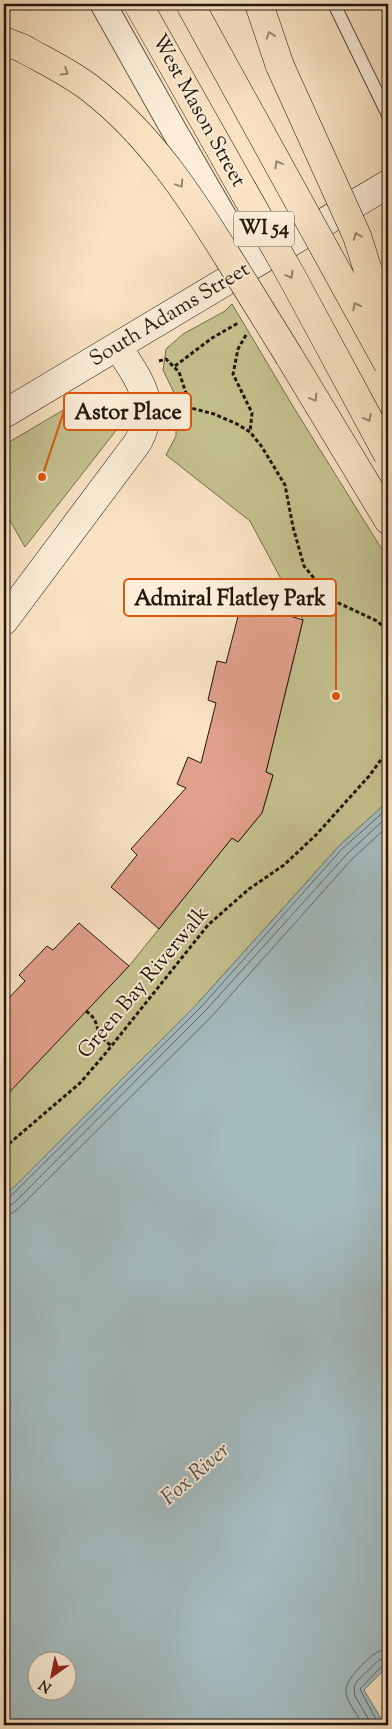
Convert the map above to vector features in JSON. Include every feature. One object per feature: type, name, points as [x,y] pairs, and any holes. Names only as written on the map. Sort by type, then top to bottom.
[{"type":"main road","name":"West Mason Street","points":[[138,4],[287,269],[388,455]]},
{"type":"main road","name":"West Mason Street","points":[[190,4],[388,364]]},
{"type":"main road","points":[[259,4],[280,66],[357,236],[388,332]]},
{"type":"main road","points":[[13,45],[62,70],[90,88],[122,116],[153,148],[176,178],[228,258],[388,520]]},
{"type":"street","points":[[103,4],[174,132],[252,265]]},
{"type":"street","name":"South Adams Street","points":[[4,414],[125,358],[252,265],[388,184]]},
{"type":"street","points":[[4,621],[145,430],[148,418],[148,404],[125,358]]},
{"type":"lane","points":[[334,4],[388,115]]},
{"type":"path","points":[[247,332],[238,349],[233,374],[252,413],[250,432]]},
{"type":"path","points":[[125,358],[166,359],[179,372],[191,408],[214,414],[238,424],[250,432],[262,447],[284,485],[304,566],[332,600],[377,621],[388,631]]},
{"type":"path","name":"Green Bay Riverwalk","points":[[4,1148],[80,1083],[112,1046],[208,925],[249,889],[284,865],[316,835],[370,775],[388,750]]},
{"type":"path","points":[[86,1011],[98,1023],[102,1038],[112,1046]]},
{"type":"shaded area","points":[[232,304],[388,559],[388,801],[339,846],[198,1003],[4,1197],[4,1097],[129,966],[232,838],[238,842],[262,813],[273,775],[266,772],[303,620],[250,521],[166,455],[176,436],[176,397],[163,370],[166,349],[183,334],[225,311]]},
{"type":"shaded area","points":[[97,393],[114,401],[117,405],[120,415],[118,428],[25,547],[4,510],[4,445],[87,396]]},
{"type":"water","name":"Fox River","points":[[388,801],[388,1666],[364,1690],[385,1725],[4,1725],[4,1197],[198,1003],[339,846]]},
{"type":"building","points":[[242,601],[303,620],[266,772],[273,775],[262,813],[238,842],[232,838],[159,929],[111,887],[137,855],[131,849],[186,788],[177,784],[188,757],[201,763],[216,703],[208,700],[217,661],[226,663]]},
{"type":"building","points":[[79,923],[129,966],[4,1098],[4,1003],[25,981],[19,975],[47,946],[53,950]]},
{"type":"place","name":"Astor Place","points":[[42,477]]},
{"type":"place","name":"Admiral Flatley Park","points":[[336,696]]}]
